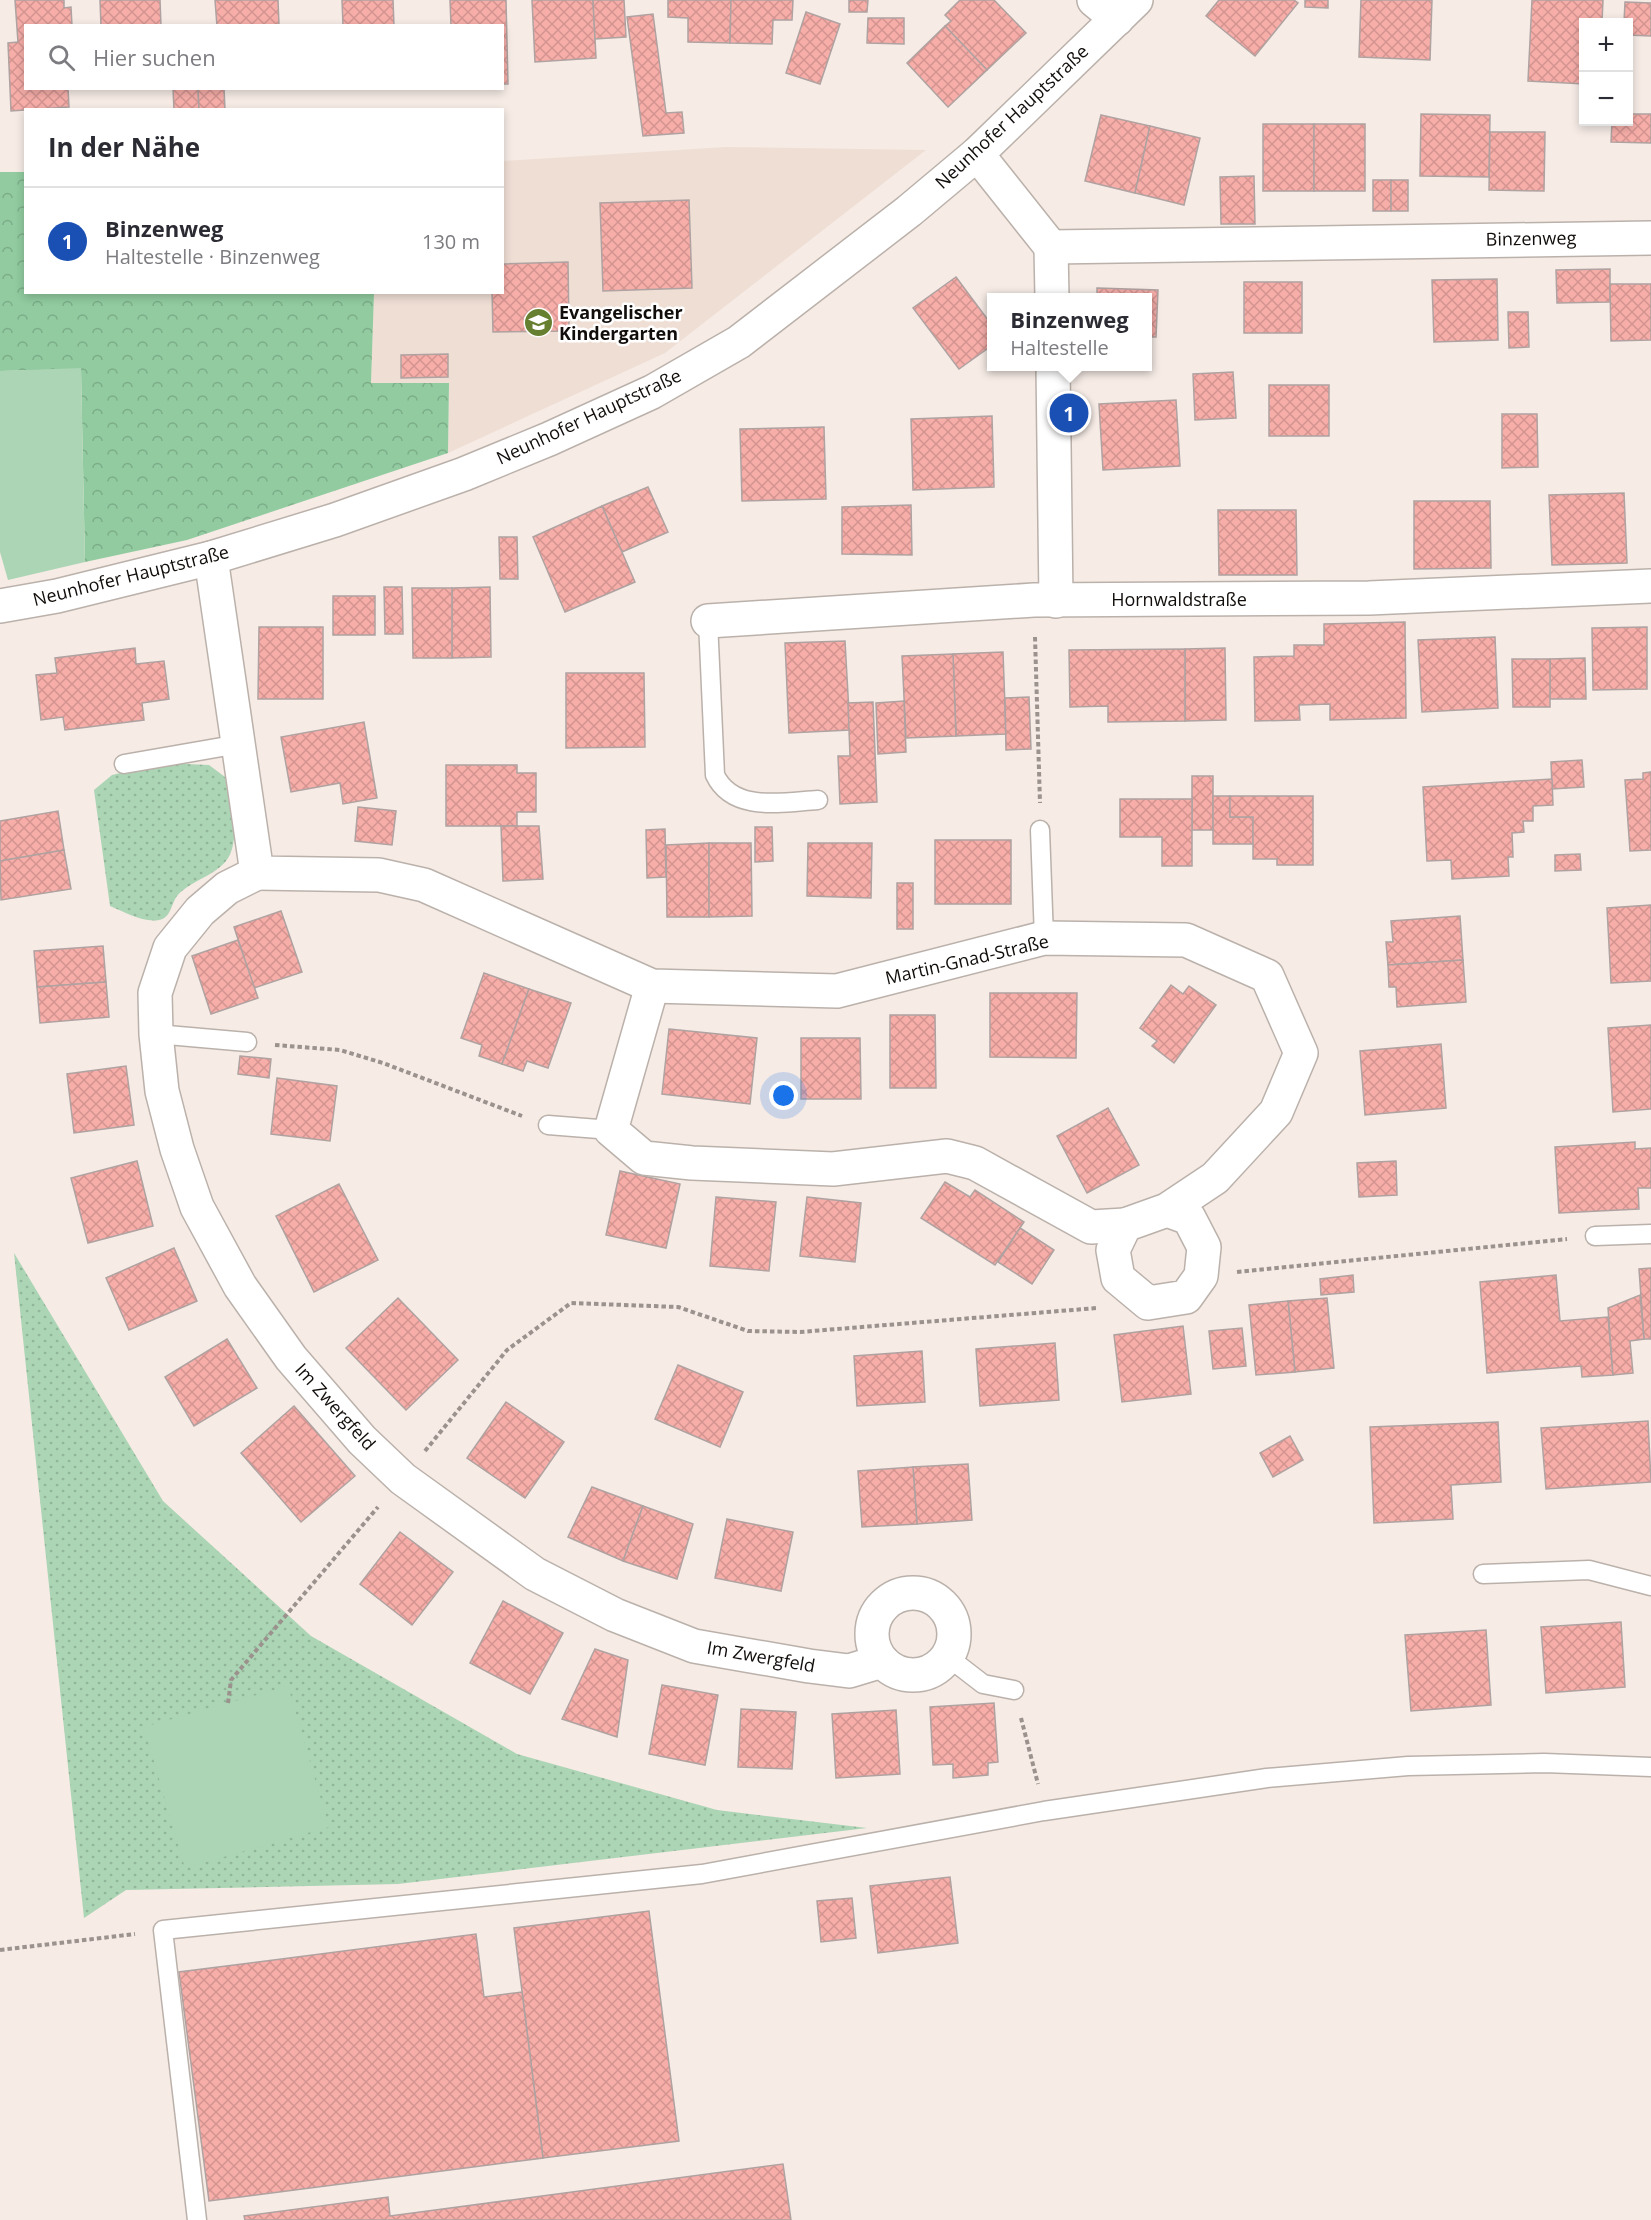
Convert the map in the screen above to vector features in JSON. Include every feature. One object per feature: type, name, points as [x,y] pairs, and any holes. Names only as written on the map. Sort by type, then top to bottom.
[{"type":"street","name":"Neunhofer Hauptstraße","points":[[0,606],[57,596],[211,558],[335,520],[464,474],[549,439],[652,392],[739,342],[909,211],[977,154],[1116,6]]},
{"type":"street","points":[[977,154],[1051,247],[1052,293]]},
{"type":"street","name":"Binzenweg","points":[[1051,247],[1651,238]]},
{"type":"street","points":[[1045,600],[1053,371]]},
{"type":"street","points":[[211,558],[257,873]]},
{"type":"street","name":"Hornwaldstraße","points":[[708,621],[1045,600],[1369,598],[1651,586]]},
{"type":"street","name":"Martin-Gnad-Straße","points":[[257,873],[379,875],[424,885],[652,986],[837,991],[1044,938],[1186,940],[1267,976],[1301,1053],[1276,1112],[1215,1178],[1167,1210],[1125,1225],[1091,1227],[975,1163],[947,1156],[832,1169],[692,1163],[644,1158],[611,1130]]},
{"type":"street","name":"Im Zwergfeld","points":[[257,873],[227,888],[200,912],[170,948],[155,993],[156,1034],[162,1091],[177,1149],[197,1207],[240,1286],[291,1358],[362,1440],[403,1479],[535,1574],[615,1615],[694,1646],[849,1671],[882,1661]]},
{"type":"street","points":[[611,1130],[652,986]]},
{"type":"street","points":[[1125,1225],[1113,1250],[1118,1278],[1148,1304],[1186,1297],[1201,1276],[1204,1247],[1189,1218],[1167,1210]]},
{"type":"street","points":[[914,1593],[930,1596],[943,1605],[951,1616],[954,1629],[953,1644],[948,1657],[937,1667],[924,1673],[910,1674],[894,1670],[882,1661],[875,1648],[872,1633],[875,1619],[884,1605],[897,1596],[914,1593]]},
{"type":"lane","points":[[708,621],[715,775],[721,788],[738,797],[761,804],[818,800]]},
{"type":"lane","points":[[124,764],[239,744]]},
{"type":"lane","points":[[1040,830],[1044,938]]},
{"type":"lane","points":[[156,1034],[247,1042]]},
{"type":"lane","points":[[548,1125],[611,1130]]},
{"type":"lane","points":[[1596,1236],[1651,1234]]},
{"type":"lane","points":[[1484,1574],[1589,1570],[1651,1586]]},
{"type":"lane","points":[[948,1657],[983,1684],[1014,1690]]},
{"type":"lane","points":[[196,2220],[163,1930],[702,1874],[1044,1810],[1267,1779],[1408,1766],[1544,1763],[1651,1767]]},
{"type":"path","points":[[1040,830],[1045,600]]},
{"type":"path","points":[[247,1042],[340,1050],[383,1063],[548,1125]]},
{"type":"path","points":[[1201,1276],[1596,1236]]},
{"type":"path","points":[[228,1702],[231,1680],[403,1479],[507,1350],[571,1303],[678,1307],[748,1331],[800,1332],[1148,1304]]},
{"type":"path","points":[[1014,1690],[1044,1810]]},
{"type":"path","points":[[0,1950],[163,1930]]},
{"type":"shaded area","name":"Evangelischer Kindergarten","points":[[726,147],[926,150],[665,353],[448,453],[449,383],[371,383],[374,294],[504,294],[504,161]]},
{"type":"green space","points":[[0,172],[24,172],[24,294],[374,294],[371,383],[449,383],[448,453],[187,540],[85,562],[81,369],[0,371]]},
{"type":"green space","points":[[81,368],[85,562],[8,580],[0,552],[0,371]]},
{"type":"green space","points":[[163,763],[209,765],[225,777],[234,822],[234,840],[223,865],[183,890],[177,896],[166,917],[153,921],[110,906],[94,790],[112,775]]},
{"type":"green space","points":[[14,1253],[163,1501],[311,1636],[517,1754],[717,1810],[867,1828],[398,1884],[126,1890],[84,1918]]},
{"type":"green space","points":[[288,1686],[329,1827],[185,1868],[144,1727]]},
{"type":"building","points":[[15,0],[64,0],[64,8],[71,7],[72,24],[24,24],[24,90],[68,90],[69,107],[24,108],[24,110],[11,111],[8,43],[18,42]]},
{"type":"building","points":[[100,0],[160,0],[161,24],[101,24]]},
{"type":"building","points":[[215,0],[278,0],[279,24],[217,24]]},
{"type":"building","points":[[342,0],[393,0],[394,24],[343,24]]},
{"type":"building","points":[[450,0],[506,0],[508,84],[504,84],[504,24],[451,24]]},
{"type":"building","points":[[532,0],[593,0],[596,58],[535,62]]},
{"type":"building","points":[[593,0],[624,0],[626,37],[595,39]]},
{"type":"building","points":[[668,0],[731,0],[730,43],[688,42],[688,18],[668,17]]},
{"type":"building","points":[[731,0],[793,0],[792,20],[773,20],[772,44],[730,43]]},
{"type":"building","points":[[849,0],[868,0],[867,12],[849,12]]},
{"type":"building","points":[[960,0],[994,0],[1026,33],[987,70],[945,26],[951,21],[945,15]]},
{"type":"building","points":[[1219,0],[1294,0],[1298,3],[1255,56],[1206,16]]},
{"type":"building","points":[[1305,0],[1328,0],[1328,8],[1305,7]]},
{"type":"building","points":[[1361,0],[1432,0],[1430,60],[1359,57]]},
{"type":"building","points":[[1532,0],[1603,0],[1602,18],[1579,18],[1579,84],[1528,81]]},
{"type":"building","points":[[1625,2],[1651,3],[1651,36],[1633,35],[1633,18],[1624,18]]},
{"type":"building","points":[[806,12],[840,24],[820,84],[786,73]]},
{"type":"building","points":[[653,14],[666,113],[682,112],[684,133],[643,136],[627,17]]},
{"type":"building","points":[[868,18],[904,18],[904,44],[867,43]]},
{"type":"building","points":[[945,26],[987,70],[948,107],[907,63]]},
{"type":"building","points":[[173,90],[198,90],[199,108],[174,108]]},
{"type":"building","points":[[198,90],[224,90],[225,108],[199,108]]},
{"type":"building","points":[[1421,114],[1490,115],[1489,177],[1420,176]]},
{"type":"building","points":[[1633,114],[1651,114],[1651,143],[1611,142],[1612,126],[1633,126]]},
{"type":"building","points":[[1101,115],[1150,126],[1135,193],[1085,181]]},
{"type":"building","points":[[1263,124],[1314,124],[1314,191],[1263,191]]},
{"type":"building","points":[[1314,124],[1365,124],[1365,191],[1314,191]]},
{"type":"building","points":[[1150,126],[1200,138],[1184,205],[1135,193]]},
{"type":"building","points":[[1490,132],[1545,132],[1544,191],[1489,190]]},
{"type":"building","points":[[1254,176],[1255,224],[1221,224],[1220,177]]},
{"type":"building","points":[[1373,180],[1391,180],[1391,211],[1373,211]]},
{"type":"building","points":[[1391,180],[1408,180],[1408,211],[1391,211]]},
{"type":"building","points":[[689,200],[692,288],[603,291],[600,203]]},
{"type":"building","points":[[568,262],[569,331],[493,332],[492,294],[504,294],[504,264]]},
{"type":"building","points":[[1610,269],[1610,302],[1557,303],[1556,270]]},
{"type":"building","points":[[956,277],[987,319],[987,349],[959,369],[913,308]]},
{"type":"building","points":[[1497,279],[1498,340],[1434,342],[1432,280]]},
{"type":"building","points":[[1244,282],[1302,282],[1302,333],[1244,333]]},
{"type":"building","points":[[1610,284],[1651,284],[1651,340],[1611,341]]},
{"type":"building","points":[[1097,288],[1158,290],[1156,337],[1152,337],[1152,293],[1097,293]]},
{"type":"building","points":[[1508,312],[1528,312],[1529,347],[1509,348]]},
{"type":"building","points":[[448,354],[448,377],[401,378],[401,355]]},
{"type":"building","points":[[1233,372],[1236,418],[1195,420],[1193,374]]},
{"type":"building","points":[[1269,385],[1329,385],[1329,436],[1269,436]]},
{"type":"building","points":[[1176,400],[1180,466],[1103,470],[1099,404]]},
{"type":"building","points":[[1502,414],[1537,414],[1538,467],[1502,468]]},
{"type":"building","points":[[992,416],[994,487],[913,490],[911,419]]},
{"type":"building","points":[[824,427],[826,499],[742,501],[740,429]]},
{"type":"building","points":[[648,487],[668,532],[622,552],[602,506]]},
{"type":"building","points":[[1624,493],[1627,563],[1552,565],[1549,495]]},
{"type":"building","points":[[1414,501],[1490,501],[1491,568],[1414,569]]},
{"type":"building","points":[[911,505],[912,555],[842,554],[842,507]]},
{"type":"building","points":[[602,506],[635,582],[565,612],[533,537]]},
{"type":"building","points":[[1218,510],[1296,510],[1297,575],[1219,575]]},
{"type":"building","points":[[499,537],[517,537],[518,579],[500,579]]},
{"type":"building","points":[[384,587],[402,587],[403,634],[385,634]]},
{"type":"building","points":[[490,587],[491,657],[452,658],[452,588]]},
{"type":"building","points":[[412,588],[452,588],[452,658],[413,658]]},
{"type":"building","points":[[333,596],[375,596],[375,635],[333,635]]},
{"type":"building","points":[[1405,622],[1406,718],[1330,720],[1330,704],[1299,705],[1300,720],[1255,721],[1254,657],[1294,656],[1294,645],[1324,645],[1324,624]]},
{"type":"building","points":[[259,627],[323,627],[323,699],[258,699]]},
{"type":"building","points":[[1647,627],[1647,689],[1593,690],[1592,628]]},
{"type":"building","points":[[1495,637],[1498,708],[1422,712],[1418,640]]},
{"type":"building","points":[[845,641],[850,730],[789,733],[785,643]]},
{"type":"building","points":[[135,648],[136,664],[164,661],[169,699],[142,703],[144,720],[65,730],[63,717],[41,720],[36,675],[57,673],[55,658]]},
{"type":"building","points":[[1225,648],[1226,720],[1185,721],[1185,649]]},
{"type":"building","points":[[1185,649],[1185,721],[1108,722],[1108,706],[1070,707],[1069,650]]},
{"type":"building","points":[[1003,652],[1006,734],[956,736],[953,654]]},
{"type":"building","points":[[953,654],[956,736],[906,738],[902,656]]},
{"type":"building","points":[[1585,658],[1586,699],[1550,699],[1550,659]]},
{"type":"building","points":[[1512,659],[1550,659],[1550,707],[1513,707]]},
{"type":"building","points":[[566,673],[644,673],[645,747],[566,748]]},
{"type":"building","points":[[1029,697],[1031,749],[1006,750],[1005,698]]},
{"type":"building","points":[[904,701],[906,752],[878,754],[876,703]]},
{"type":"building","points":[[873,702],[877,802],[840,804],[838,756],[850,756],[848,703]]},
{"type":"building","points":[[364,722],[377,798],[343,804],[340,783],[291,792],[281,737]]},
{"type":"building","points":[[1582,760],[1584,787],[1552,789],[1551,762]]},
{"type":"building","points":[[446,765],[517,765],[517,773],[536,773],[536,812],[517,812],[517,826],[446,826]]},
{"type":"building","points":[[1651,772],[1651,850],[1630,851],[1625,780],[1643,779],[1643,773]]},
{"type":"building","points":[[1192,776],[1213,776],[1213,830],[1192,830]]},
{"type":"building","points":[[1552,779],[1553,805],[1533,806],[1533,821],[1523,821],[1524,832],[1512,833],[1513,857],[1508,857],[1509,876],[1452,879],[1451,860],[1427,861],[1423,787]]},
{"type":"building","points":[[1213,796],[1230,796],[1230,817],[1253,817],[1253,844],[1213,844]]},
{"type":"building","points":[[1230,796],[1313,796],[1313,865],[1277,865],[1277,859],[1253,859],[1253,817],[1230,817]]},
{"type":"building","points":[[1120,799],[1192,799],[1192,866],[1162,866],[1162,837],[1120,837]]},
{"type":"building","points":[[358,807],[396,811],[392,845],[355,841]]},
{"type":"building","points":[[58,811],[64,850],[0,861],[0,821]]},
{"type":"building","points":[[501,826],[539,826],[543,879],[503,881]]},
{"type":"building","points":[[755,827],[772,827],[773,861],[755,862]]},
{"type":"building","points":[[665,829],[666,877],[647,878],[646,830]]},
{"type":"building","points":[[935,840],[1011,840],[1011,904],[935,904]]},
{"type":"building","points":[[709,843],[709,917],[667,917],[666,845]]},
{"type":"building","points":[[709,843],[751,843],[752,916],[709,917]]},
{"type":"building","points":[[808,843],[872,843],[871,898],[807,896]]},
{"type":"building","points":[[64,850],[71,889],[1,900],[0,861]]},
{"type":"building","points":[[1580,854],[1581,870],[1555,871],[1555,855]]},
{"type":"building","points":[[897,883],[913,883],[913,929],[897,929]]},
{"type":"building","points":[[1651,905],[1651,981],[1611,983],[1607,908]]},
{"type":"building","points":[[281,911],[302,972],[254,988],[234,927]]},
{"type":"building","points":[[1460,916],[1463,960],[1388,965],[1386,942],[1393,942],[1391,921]]},
{"type":"building","points":[[238,940],[258,998],[211,1014],[192,956]]},
{"type":"building","points":[[103,946],[106,982],[37,987],[34,951]]},
{"type":"building","points":[[1463,960],[1466,1002],[1397,1007],[1396,987],[1389,987],[1388,965]]},
{"type":"building","points":[[484,973],[529,989],[502,1064],[479,1056],[482,1045],[461,1038]]},
{"type":"building","points":[[106,982],[109,1017],[40,1023],[37,987]]},
{"type":"building","points":[[1171,985],[1183,994],[1189,986],[1216,1005],[1174,1063],[1152,1046],[1157,1041],[1140,1028]]},
{"type":"building","points":[[529,989],[571,1003],[548,1068],[527,1061],[523,1071],[502,1064]]},
{"type":"building","points":[[990,993],[1077,993],[1076,1058],[990,1057]]},
{"type":"building","points":[[890,1015],[935,1015],[936,1088],[890,1088]]},
{"type":"building","points":[[1651,1025],[1651,1109],[1613,1112],[1608,1028]]},
{"type":"building","points":[[669,1029],[757,1038],[750,1104],[662,1094]]},
{"type":"building","points":[[801,1038],[860,1038],[861,1099],[801,1099]]},
{"type":"building","points":[[1441,1044],[1446,1108],[1365,1115],[1360,1051]]},
{"type":"building","points":[[240,1056],[271,1059],[269,1078],[238,1074]]},
{"type":"building","points":[[126,1066],[134,1125],[74,1133],[67,1074]]},
{"type":"building","points":[[277,1078],[337,1086],[330,1141],[271,1134]]},
{"type":"building","points":[[1108,1108],[1139,1165],[1087,1193],[1057,1136]]},
{"type":"building","points":[[1635,1142],[1635,1149],[1651,1148],[1651,1188],[1638,1188],[1639,1209],[1559,1213],[1555,1147]]},
{"type":"building","points":[[137,1161],[153,1226],[88,1243],[71,1178]]},
{"type":"building","points":[[1396,1161],[1397,1195],[1359,1197],[1357,1163]]},
{"type":"building","points":[[620,1171],[680,1184],[666,1248],[606,1235]]},
{"type":"building","points":[[945,1182],[970,1197],[975,1190],[1024,1222],[995,1265],[921,1218]]},
{"type":"building","points":[[339,1184],[378,1260],[314,1292],[276,1216]]},
{"type":"building","points":[[716,1197],[776,1202],[769,1271],[710,1266]]},
{"type":"building","points":[[807,1197],[861,1203],[855,1262],[800,1256]]},
{"type":"building","points":[[1020,1228],[1054,1250],[1032,1284],[998,1262]]},
{"type":"building","points":[[174,1248],[197,1301],[129,1330],[106,1278]]},
{"type":"building","points":[[1651,1268],[1651,1339],[1644,1339],[1639,1269]]},
{"type":"building","points":[[1353,1275],[1354,1292],[1321,1295],[1320,1279]]},
{"type":"building","points":[[1556,1275],[1560,1321],[1608,1317],[1613,1375],[1582,1377],[1581,1366],[1487,1373],[1480,1282]]},
{"type":"building","points":[[1640,1295],[1644,1339],[1630,1341],[1633,1373],[1613,1375],[1608,1308]]},
{"type":"building","points":[[398,1298],[458,1360],[406,1410],[346,1348]]},
{"type":"building","points":[[1327,1298],[1334,1368],[1295,1372],[1288,1301]]},
{"type":"building","points":[[1288,1301],[1295,1372],[1256,1375],[1249,1305]]},
{"type":"building","points":[[1183,1326],[1191,1394],[1122,1402],[1114,1335]]},
{"type":"building","points":[[1242,1328],[1246,1366],[1213,1369],[1209,1331]]},
{"type":"building","points":[[227,1339],[257,1388],[194,1426],[165,1377]]},
{"type":"building","points":[[1055,1343],[1059,1400],[980,1406],[976,1349]]},
{"type":"building","points":[[922,1351],[925,1402],[857,1406],[854,1356]]},
{"type":"building","points":[[678,1365],[743,1392],[720,1447],[655,1419]]},
{"type":"building","points":[[506,1402],[564,1442],[525,1498],[467,1458]]},
{"type":"building","points":[[294,1406],[355,1476],[301,1522],[241,1453]]},
{"type":"building","points":[[1648,1421],[1651,1482],[1546,1489],[1541,1428]]},
{"type":"building","points":[[1498,1422],[1501,1482],[1451,1485],[1453,1519],[1374,1523],[1370,1427]]},
{"type":"building","points":[[1290,1436],[1303,1460],[1273,1477],[1260,1453]]},
{"type":"building","points":[[968,1464],[972,1520],[917,1524],[913,1467]]},
{"type":"building","points":[[913,1467],[917,1524],[862,1527],[858,1471]]},
{"type":"building","points":[[592,1487],[643,1506],[623,1561],[568,1537]]},
{"type":"building","points":[[643,1506],[693,1524],[677,1579],[623,1561]]},
{"type":"building","points":[[727,1519],[793,1532],[781,1591],[715,1578]]},
{"type":"building","points":[[400,1532],[453,1572],[412,1625],[360,1584]]},
{"type":"building","points":[[503,1601],[563,1633],[530,1694],[470,1663]]},
{"type":"building","points":[[1621,1622],[1625,1687],[1546,1693],[1541,1627]]},
{"type":"building","points":[[1486,1630],[1491,1705],[1411,1711],[1405,1635]]},
{"type":"building","points":[[595,1649],[628,1660],[617,1737],[562,1719]]},
{"type":"building","points":[[662,1685],[718,1695],[705,1765],[649,1754]]},
{"type":"building","points":[[994,1703],[998,1762],[988,1763],[988,1775],[953,1778],[953,1764],[933,1765],[930,1707]]},
{"type":"building","points":[[741,1709],[796,1712],[792,1769],[738,1767]]},
{"type":"building","points":[[896,1710],[900,1774],[836,1778],[832,1714]]},
{"type":"building","points":[[950,1877],[958,1943],[878,1953],[870,1886]]},
{"type":"building","points":[[852,1898],[856,1938],[821,1942],[817,1901]]},
{"type":"building","points":[[649,1911],[679,2141],[543,2158],[514,1928]]},
{"type":"building","points":[[476,1934],[484,1997],[522,1992],[543,2158],[209,2201],[179,1972]]},
{"type":"building","points":[[783,2164],[791,2220],[245,2220],[244,2216],[388,2197],[390,2216]]},
{"type":"place","name":"Evangelischer Kindergarten","points":[[538,323]]},
{"type":"place","name":"Binzenweg","points":[[1069,413]]}]
